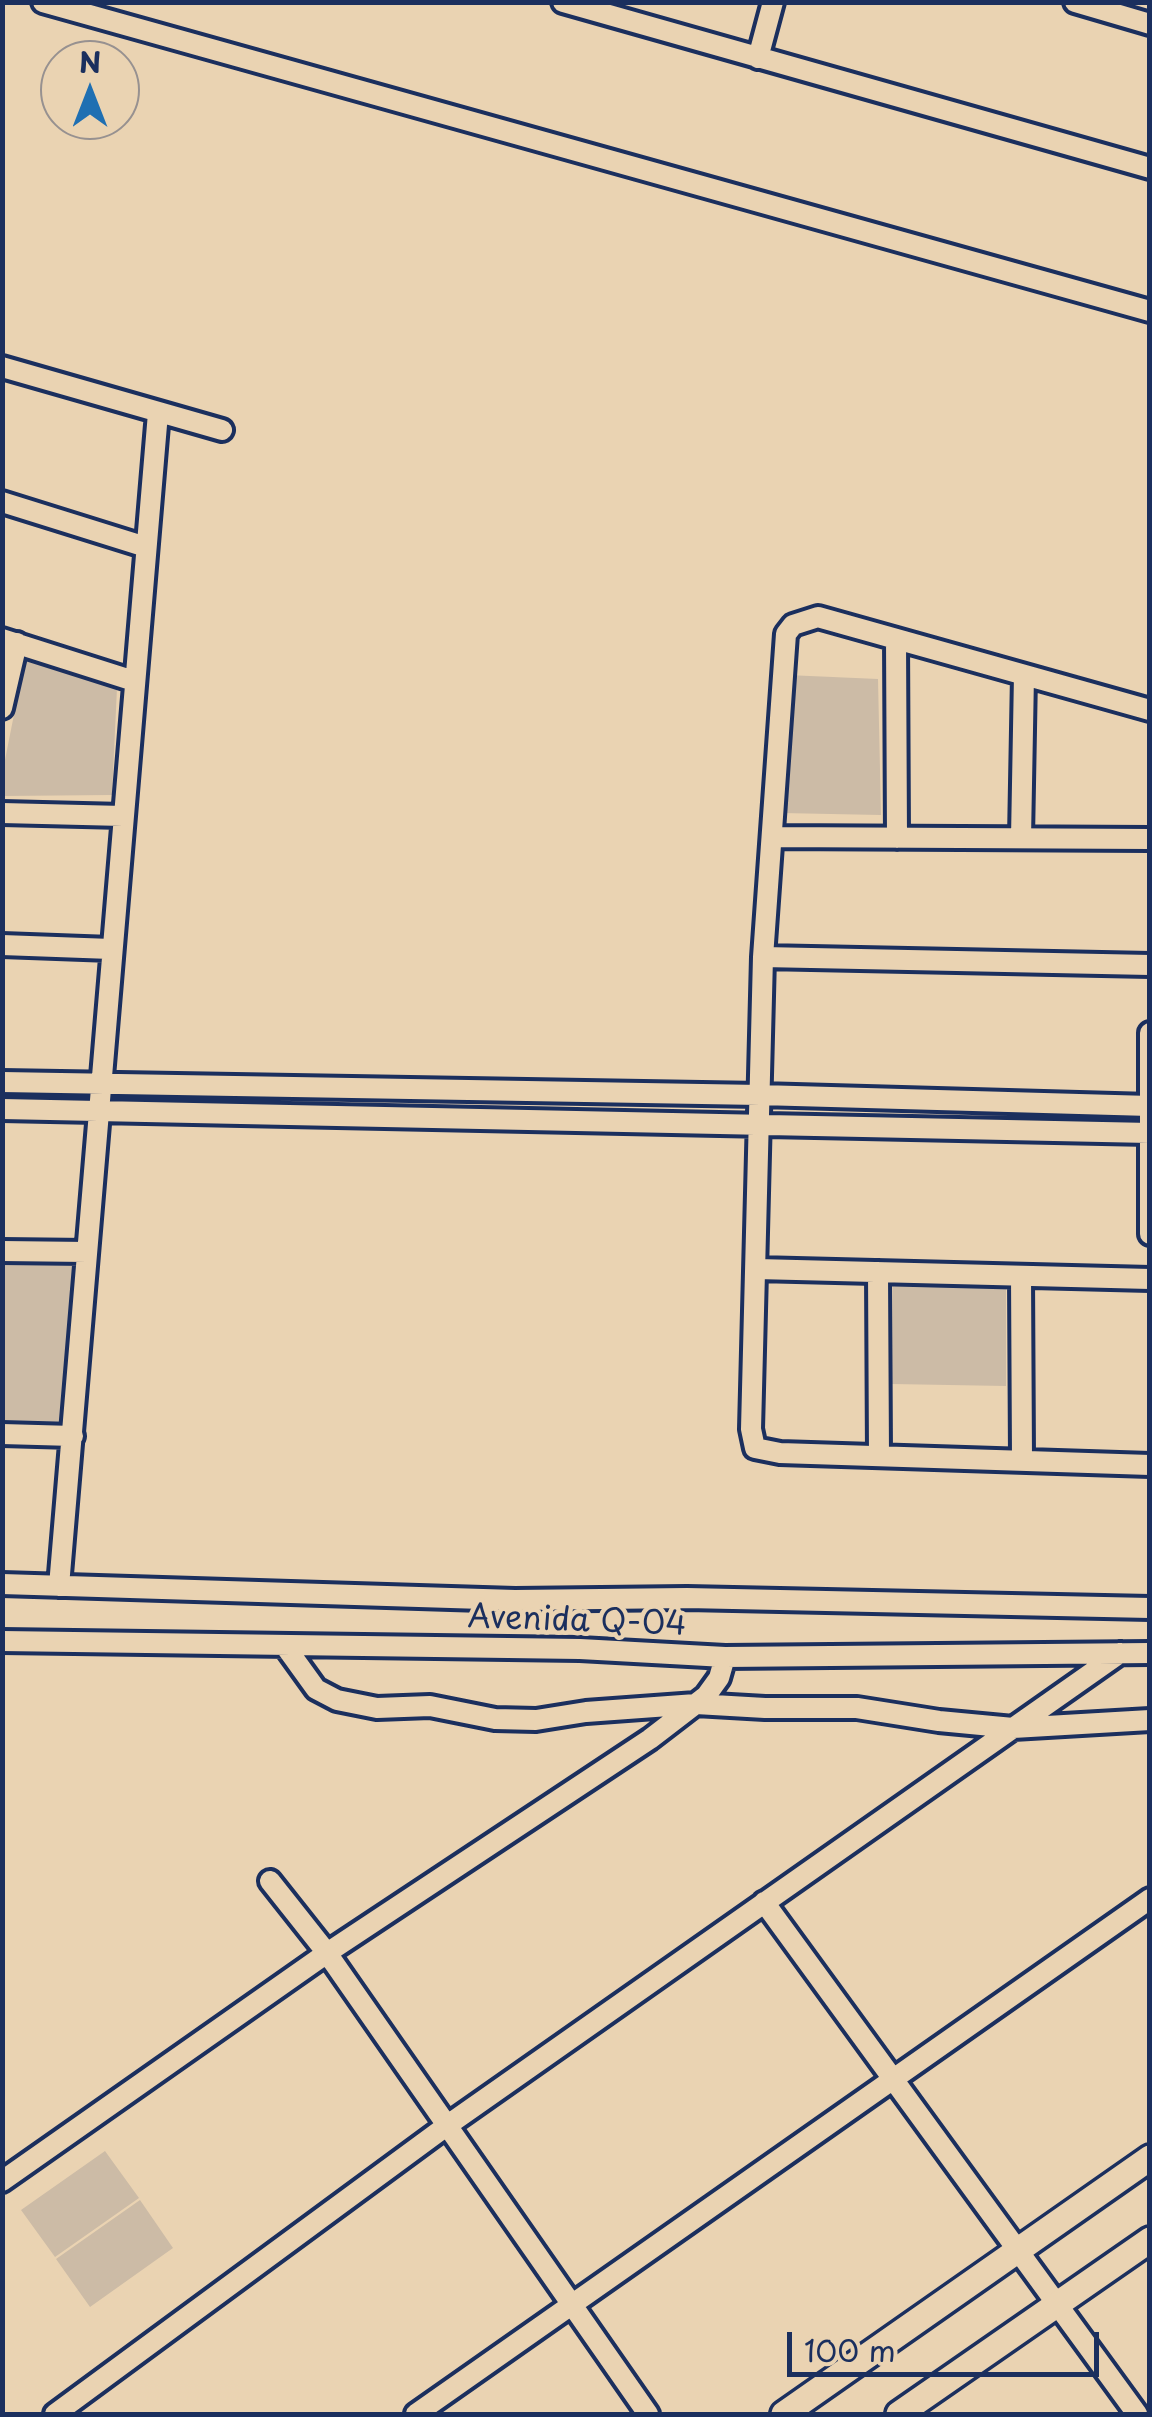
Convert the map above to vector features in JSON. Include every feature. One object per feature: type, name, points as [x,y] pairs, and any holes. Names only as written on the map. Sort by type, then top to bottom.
[{"type":"street","points":[[43,2],[1150,311]]},
{"type":"street","points":[[563,2],[1150,168]]},
{"type":"street","points":[[758,58],[772,2]]},
{"type":"street","points":[[1075,2],[1150,24]]},
{"type":"street","points":[[2,367],[222,430]]},
{"type":"street","points":[[59,1586],[158,412]]},
{"type":"street","points":[[2,502],[146,547]]},
{"type":"street","points":[[1150,710],[818,617],[793,624],[786,634],[763,957],[751,1429],[755,1448],[780,1453],[1150,1466]]},
{"type":"street","points":[[896,639],[898,838]]},
{"type":"street","points":[[2,708],[10,641],[134,681]]},
{"type":"street","points":[[1021,838],[1024,675]]},
{"type":"street","points":[[2,812],[123,816]]},
{"type":"street","points":[[772,837],[1150,839]]},
{"type":"street","points":[[2,945],[111,949]]},
{"type":"street","points":[[763,957],[1150,965]]},
{"type":"street","points":[[1150,1033],[1150,1234]]},
{"type":"street","points":[[223,1113],[225,1077]]},
{"type":"street","points":[[2,1082],[99,1084],[225,1077],[624,1086],[1149,1106]]},
{"type":"street","points":[[624,1086],[625,1121]]},
{"type":"street","points":[[2,1108],[1149,1133]]},
{"type":"street","points":[[2,1251],[87,1252]]},
{"type":"street","points":[[757,1269],[1150,1279]]},
{"type":"street","points":[[878,1272],[880,1456]]},
{"type":"street","points":[[1021,1276],[1022,1459]]},
{"type":"street","points":[[2,1434],[73,1436]]},
{"type":"street","points":[[2,1584],[515,1600],[687,1598],[1150,1608]]},
{"type":"street","name":"Avenida Q-04","points":[[2,1641],[580,1649],[724,1657],[1150,1653]]},
{"type":"street","points":[[285,1646],[316,1689],[337,1700],[377,1708],[430,1706],[495,1719],[536,1720],[696,1704],[857,1708],[1013,1728],[1150,1720]]},
{"type":"street","points":[[55,2414],[445,2126],[1120,1653]]},
{"type":"street","points":[[2,2181],[327,1953],[650,1739],[706,1696],[719,1678],[724,1657]]},
{"type":"street","points":[[270,1882],[327,1953],[648,2414]]},
{"type":"street","points":[[416,2414],[1150,1899]]},
{"type":"street","points":[[764,1902],[1137,2414]]},
{"type":"street","points":[[784,2414],[1150,2158]]},
{"type":"street","points":[[899,2414],[1150,2240]]},
{"type":"shaded area","points":[[25,659],[117,688],[112,795],[3,796],[3,770]]},
{"type":"shaded area","points":[[787,675],[878,679],[881,815],[781,813]]},
{"type":"shaded area","points":[[3,1264],[73,1265],[62,1427],[3,1425]]},
{"type":"shaded area","points":[[901,1277],[1006,1283],[1006,1386],[892,1384],[893,1284]]},
{"type":"shaded area","points":[[105,2151],[139,2198],[55,2257],[21,2210]]},
{"type":"shaded area","points":[[140,2200],[173,2248],[90,2307],[56,2259]]}]
